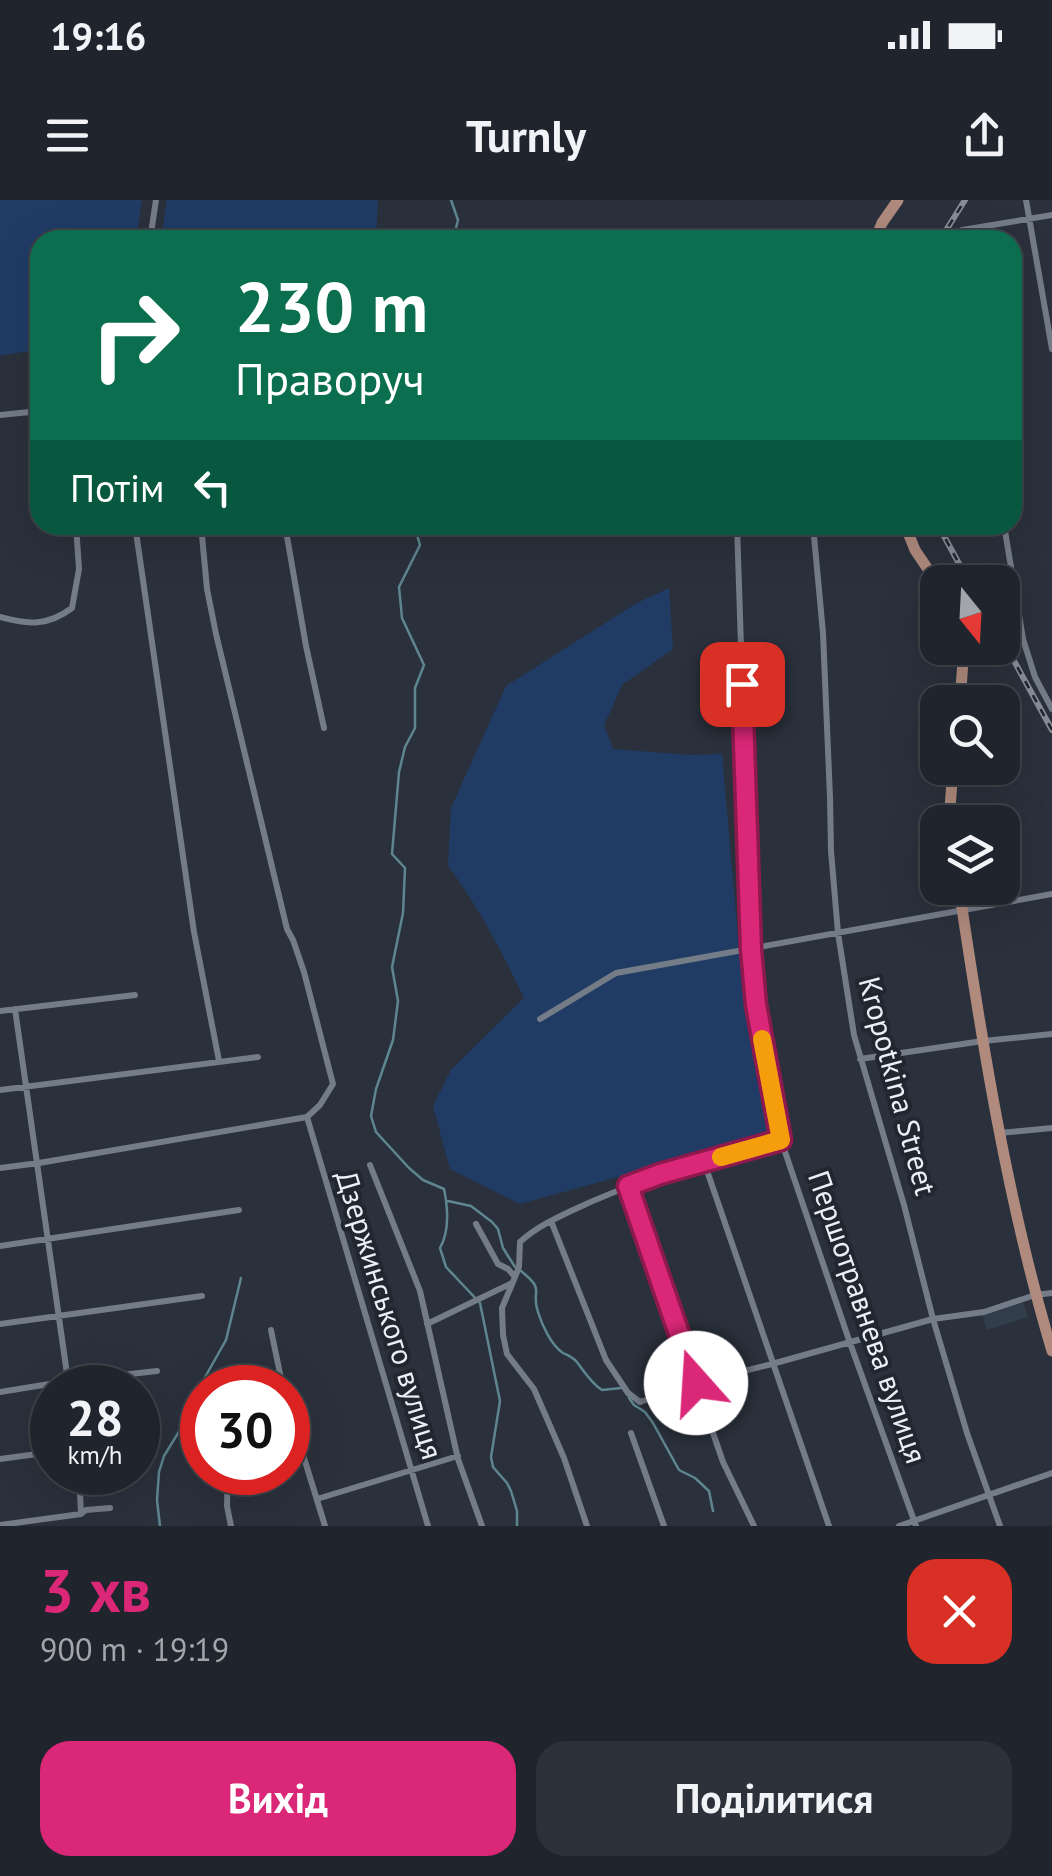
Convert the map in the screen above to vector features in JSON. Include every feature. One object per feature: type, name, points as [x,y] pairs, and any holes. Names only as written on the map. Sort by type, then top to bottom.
[{"type":"main road","points":[[879,230],[898,200]]},
{"type":"main road","points":[[909,535],[925,565]]},
{"type":"main road","points":[[961,905],[1000,1133],[1052,1351]]},
{"type":"street","points":[[152,230],[156,200]]},
{"type":"street","points":[[1026,200],[1052,349]]},
{"type":"street","points":[[962,230],[1052,215]]},
{"type":"street","points":[[0,414],[30,412]]},
{"type":"street","points":[[0,617],[36,624],[58,618],[72,608],[79,568],[77,535]]},
{"type":"street","points":[[137,535],[194,932],[219,1060]]},
{"type":"street","points":[[0,1168],[307,1117],[320,1106],[333,1084],[304,972],[287,930],[216,634],[202,535]]},
{"type":"street","points":[[287,535],[324,728]]},
{"type":"street","name":"Першотравнева вулиця","points":[[737,535],[756,1005],[781,1140],[915,1524]]},
{"type":"street","name":"Kropotkina Street","points":[[814,535],[822,615],[830,851],[854,1035],[904,1205],[932,1319],[1000,1526]]},
{"type":"street","points":[[1006,535],[1023,638],[1035,677],[1052,709]]},
{"type":"street","points":[[540,1019],[616,973],[1052,894]]},
{"type":"street","points":[[0,1011],[135,995]]},
{"type":"street","points":[[15,1009],[66,1365]]},
{"type":"street","points":[[860,1059],[1052,1034]]},
{"type":"street","points":[[0,1090],[258,1057]]},
{"type":"street","name":"Дзержинського вулиця","points":[[307,1117],[428,1526]]},
{"type":"street","points":[[1000,1133],[1052,1128]]},
{"type":"street","points":[[588,1526],[534,1390],[506,1354],[502,1308],[516,1274],[520,1242],[533,1230],[628,1186],[781,1140]]},
{"type":"street","points":[[704,1162],[829,1526]]},
{"type":"street","points":[[370,1165],[411,1263],[458,1456],[482,1526]]},
{"type":"street","points":[[628,1186],[723,1462],[754,1526]]},
{"type":"street","points":[[0,1246],[240,1210]]},
{"type":"street","points":[[551,1222],[606,1360],[628,1393],[640,1402],[932,1319],[984,1312],[1052,1293]]},
{"type":"street","points":[[476,1224],[498,1264],[516,1274]]},
{"type":"street","points":[[427,1324],[516,1274]]},
{"type":"street","points":[[0,1324],[202,1296]]},
{"type":"street","points":[[270,1330],[278,1365]]},
{"type":"street","points":[[0,1392],[30,1388]]},
{"type":"street","points":[[630,1433],[664,1526]]},
{"type":"street","points":[[0,1459],[30,1455]]},
{"type":"street","points":[[317,1499],[458,1456]]},
{"type":"street","points":[[899,1526],[915,1524],[1052,1474]]},
{"type":"street","points":[[310,1477],[325,1526]]},
{"type":"street","points":[[81,1495],[82,1514]]},
{"type":"street","points":[[227,1495],[231,1526]]},
{"type":"street","points":[[0,1525],[110,1508]]},
{"type":"shaded area","points":[[0,200],[142,200],[138,230],[30,230],[30,351],[0,356]]},
{"type":"shaded area","points":[[167,200],[378,200],[376,230],[162,230]]},
{"type":"shaded area","points":[[669,588],[673,649],[622,685],[604,725],[613,749],[722,754],[738,937],[774,1134],[520,1204],[450,1169],[433,1106],[451,1070],[524,998],[470,897],[448,866],[451,808],[506,686],[635,604]]},
{"type":"shaded area","points":[[1023,1302],[1028,1317],[987,1330],[982,1315]]},
{"type":"waterway","points":[[451,200],[458,220],[456,230]]},
{"type":"waterway","points":[[417,535],[420,545],[399,587],[402,618],[424,665],[415,688],[415,728],[399,772],[392,854],[405,868],[403,913],[392,967],[398,1001],[393,1040],[371,1116],[376,1132],[409,1168],[423,1180],[444,1189],[447,1219],[440,1248],[446,1267],[480,1303],[500,1401],[491,1457],[493,1467],[511,1491],[517,1526]]},
{"type":"waterway","points":[[448,1201],[471,1206],[492,1222],[515,1267]]},
{"type":"waterway","points":[[521,1271],[536,1287],[538,1312],[555,1345],[602,1390],[621,1388]]},
{"type":"waterway","points":[[160,1526],[157,1500],[164,1456],[226,1340],[241,1278]]},
{"type":"waterway","points":[[629,1398],[653,1423],[679,1470],[709,1491],[713,1511]]},
{"type":"railway","points":[[946,230],[965,200]]},
{"type":"railway","points":[[943,535],[960,565]]},
{"type":"railway","points":[[1016,665],[1052,730]]},
{"type":"slow traffic","points":[[721,1157],[781,1140],[762,1039]]},
{"type":"route","points":[[696,1383],[628,1186],[781,1140],[756,1005],[751,949],[742,684]]}]
